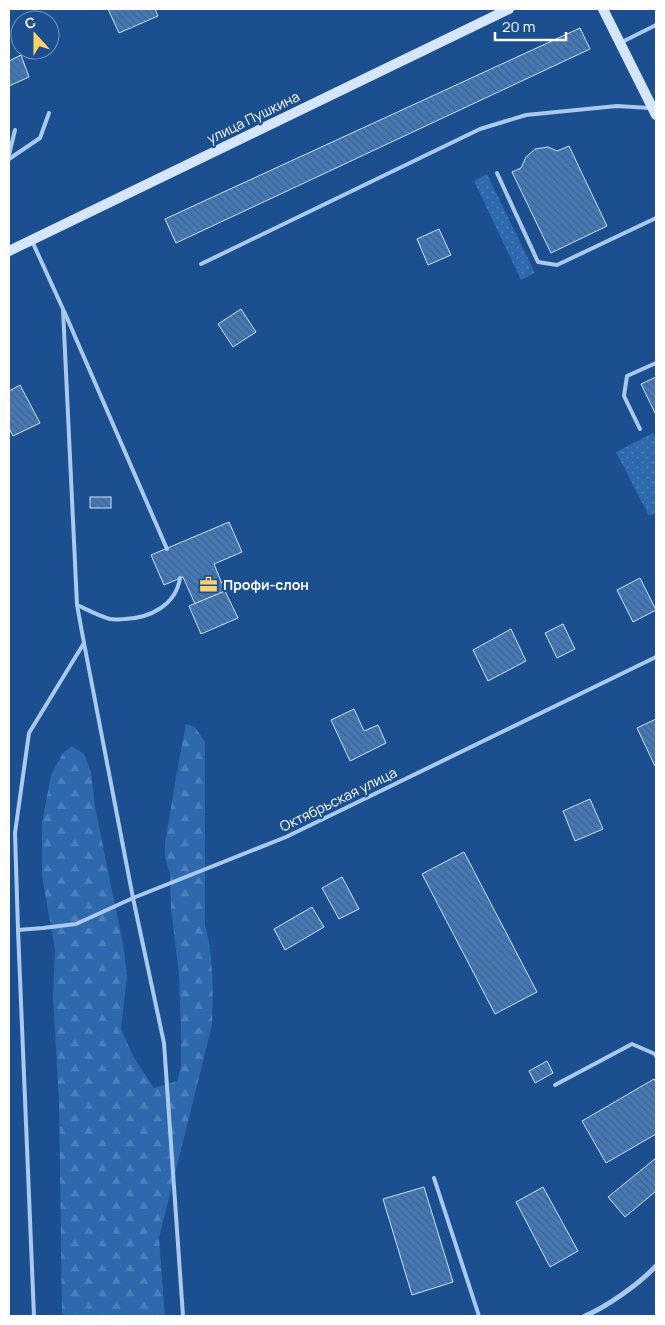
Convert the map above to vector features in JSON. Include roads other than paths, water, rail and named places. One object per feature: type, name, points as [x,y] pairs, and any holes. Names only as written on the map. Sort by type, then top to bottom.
[{"type":"main road","name":"улица Пушкина","points":[[9,251],[509,9]]},
{"type":"main road","points":[[603,9],[654,112]]},
{"type":"street","points":[[586,1316],[597,1311],[630,1288],[656,1266]]},
{"type":"lane","points":[[620,43],[656,25]]},
{"type":"lane","points":[[201,264],[480,129],[526,116],[618,106],[654,112]]},
{"type":"lane","points":[[9,159],[40,138],[49,114]]},
{"type":"lane","points":[[9,155],[16,130]]},
{"type":"lane","points":[[497,173],[538,262],[557,265],[656,218]]},
{"type":"lane","points":[[31,239],[167,549]]},
{"type":"lane","points":[[63,309],[77,605],[133,898],[164,1043],[183,1316]]},
{"type":"lane","points":[[640,428],[624,396],[627,376],[656,363]]},
{"type":"lane","points":[[77,605],[111,619],[136,618],[161,609],[173,598],[180,578]]},
{"type":"lane","points":[[34,1316],[18,930],[16,833],[28,734],[84,643]]},
{"type":"lane","name":"Октябрьская улица","points":[[18,930],[76,924],[133,898],[286,837],[656,657]]},
{"type":"lane","points":[[555,1085],[632,1044],[656,1056]]},
{"type":"lane","points":[[434,1178],[480,1316]]},
{"type":"place","name":"Профи-слон","points":[[209,584]]}]
